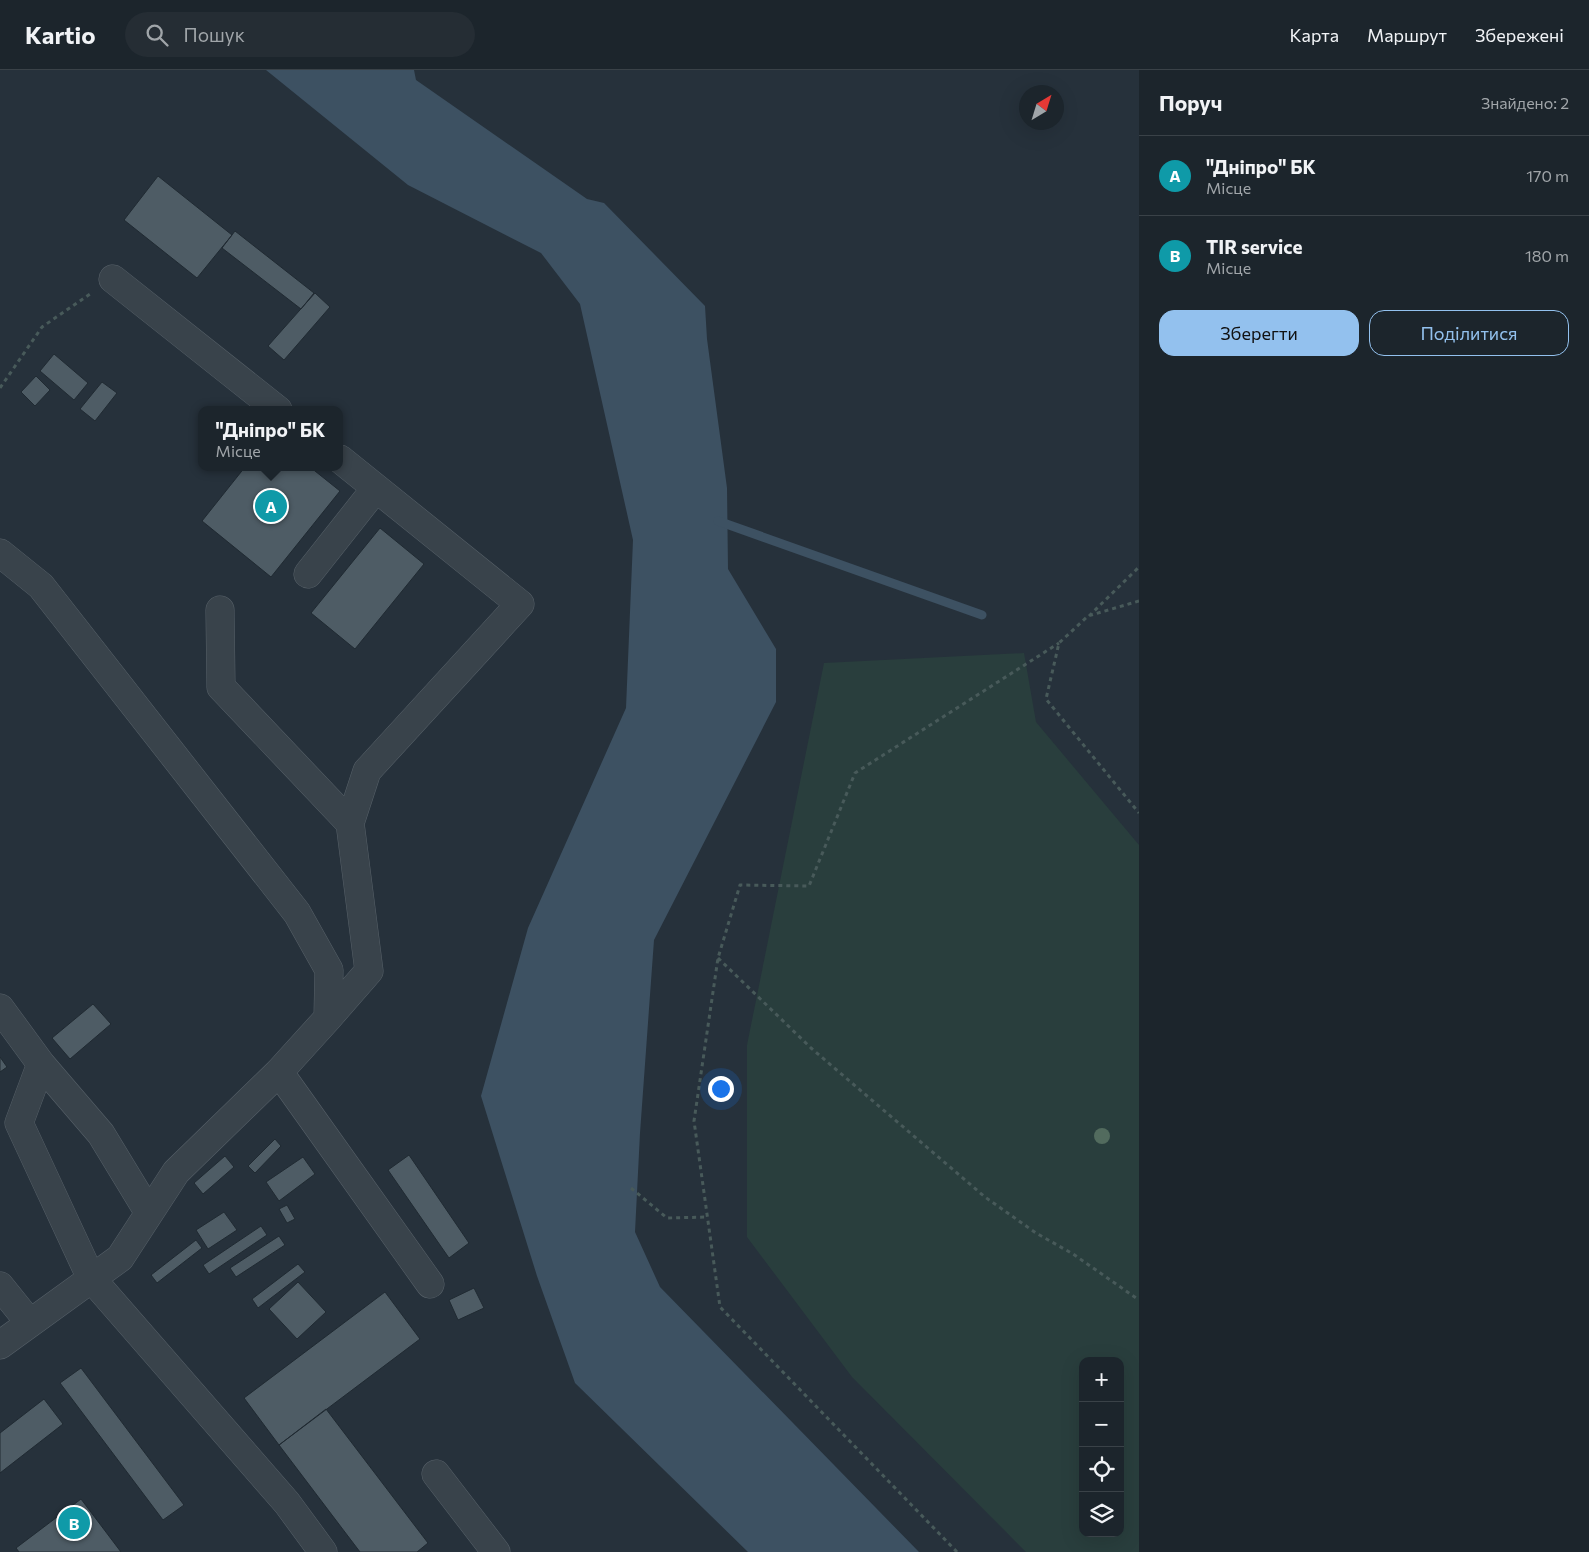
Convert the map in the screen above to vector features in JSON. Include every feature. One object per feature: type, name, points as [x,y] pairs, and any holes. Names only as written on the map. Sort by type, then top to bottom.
[{"type":"street","points":[[113,279],[273,406]]},
{"type":"street","points":[[0,1345],[29,1322],[120,1258],[176,1172],[279,1072],[369,971],[350,823],[367,771],[520,604],[343,461]]},
{"type":"street","points":[[308,574],[376,488]]},
{"type":"street","points":[[0,553],[41,586],[297,913],[329,970],[328,1018]]},
{"type":"street","points":[[220,610],[221,687],[350,823]]},
{"type":"street","points":[[0,1008],[41,1064],[101,1134],[150,1213]]},
{"type":"street","points":[[41,1064],[19,1123],[91,1278],[287,1503],[323,1552]]},
{"type":"street","points":[[279,1072],[430,1284]]},
{"type":"street","points":[[0,1286],[29,1322]]},
{"type":"street","points":[[436,1474],[496,1552]]},
{"type":"path","points":[[0,388],[42,327],[113,279]]},
{"type":"path","points":[[957,1552],[720,1308],[694,1121],[718,958],[740,885],[808,886],[855,774],[1059,643],[1139,567]]},
{"type":"path","points":[[1088,616],[1139,601]]},
{"type":"path","points":[[1059,643],[1046,699],[1139,813]]},
{"type":"path","points":[[718,958],[811,1048],[985,1197],[1036,1233],[1074,1254],[1139,1300]]},
{"type":"path","points":[[631,1188],[667,1218],[708,1217]]},
{"type":"green space","points":[[1024,653],[1036,722],[1139,845],[1139,1552],[1026,1552],[852,1377],[747,1237],[747,1045],[824,663]]},
{"type":"water","points":[[266,70],[414,70],[416,80],[587,199],[604,203],[705,306],[707,339],[727,488],[728,569],[776,649],[776,702],[654,940],[635,1232],[660,1287],[919,1552],[748,1552],[575,1383],[537,1276],[481,1096],[528,928],[626,708],[633,540],[580,304],[541,253],[408,185]]},
{"type":"building","points":[[158,176],[232,235],[197,278],[124,220]]},
{"type":"building","points":[[235,231],[314,293],[301,309],[222,248]]},
{"type":"building","points":[[315,293],[330,307],[284,360],[268,346]]},
{"type":"building","points":[[54,354],[88,383],[74,400],[40,371]]},
{"type":"building","points":[[36,376],[50,390],[35,406],[21,392]]},
{"type":"building","points":[[102,382],[117,393],[95,421],[80,409]]},
{"type":"building","points":[[242,471],[315,471],[340,491],[271,577],[202,521]]},
{"type":"building","points":[[380,528],[424,564],[355,649],[311,613]]},
{"type":"building","points":[[93,1004],[111,1024],[70,1059],[52,1038]]},
{"type":"building","points":[[0,1057],[7,1067],[0,1072]]},
{"type":"building","points":[[275,1139],[281,1146],[255,1173],[248,1166]]},
{"type":"building","points":[[409,1155],[469,1243],[449,1258],[388,1170]]},
{"type":"building","points":[[225,1156],[234,1167],[203,1194],[194,1183]]},
{"type":"building","points":[[303,1157],[315,1174],[279,1201],[266,1182]]},
{"type":"building","points":[[287,1205],[295,1219],[287,1223],[279,1209]]},
{"type":"building","points":[[224,1212],[237,1230],[208,1249],[196,1230]]},
{"type":"building","points":[[261,1226],[267,1235],[209,1274],[203,1265]]},
{"type":"building","points":[[279,1236],[285,1245],[236,1277],[230,1268]]},
{"type":"building","points":[[196,1240],[202,1248],[157,1283],[151,1275]]},
{"type":"building","points":[[298,1264],[305,1272],[258,1308],[252,1299]]},
{"type":"building","points":[[298,1282],[326,1312],[297,1339],[269,1309]]},
{"type":"building","points":[[474,1288],[484,1308],[458,1320],[449,1300]]},
{"type":"building","points":[[385,1292],[420,1339],[279,1445],[244,1398]]},
{"type":"building","points":[[81,1368],[184,1505],[163,1520],[60,1383]]},
{"type":"building","points":[[44,1399],[63,1424],[0,1473],[0,1433]]},
{"type":"building","points":[[326,1409],[428,1543],[417,1552],[360,1552],[279,1445]]},
{"type":"building","points":[[81,1499],[121,1552],[19,1552],[16,1548]]},
{"type":"waterway","points":[[718,521],[982,615]]},
{"type":"place","name":"\"Дніпро\" БК","points":[[271,506]]},
{"type":"place","name":"TIR service","points":[[74,1523]]}]
